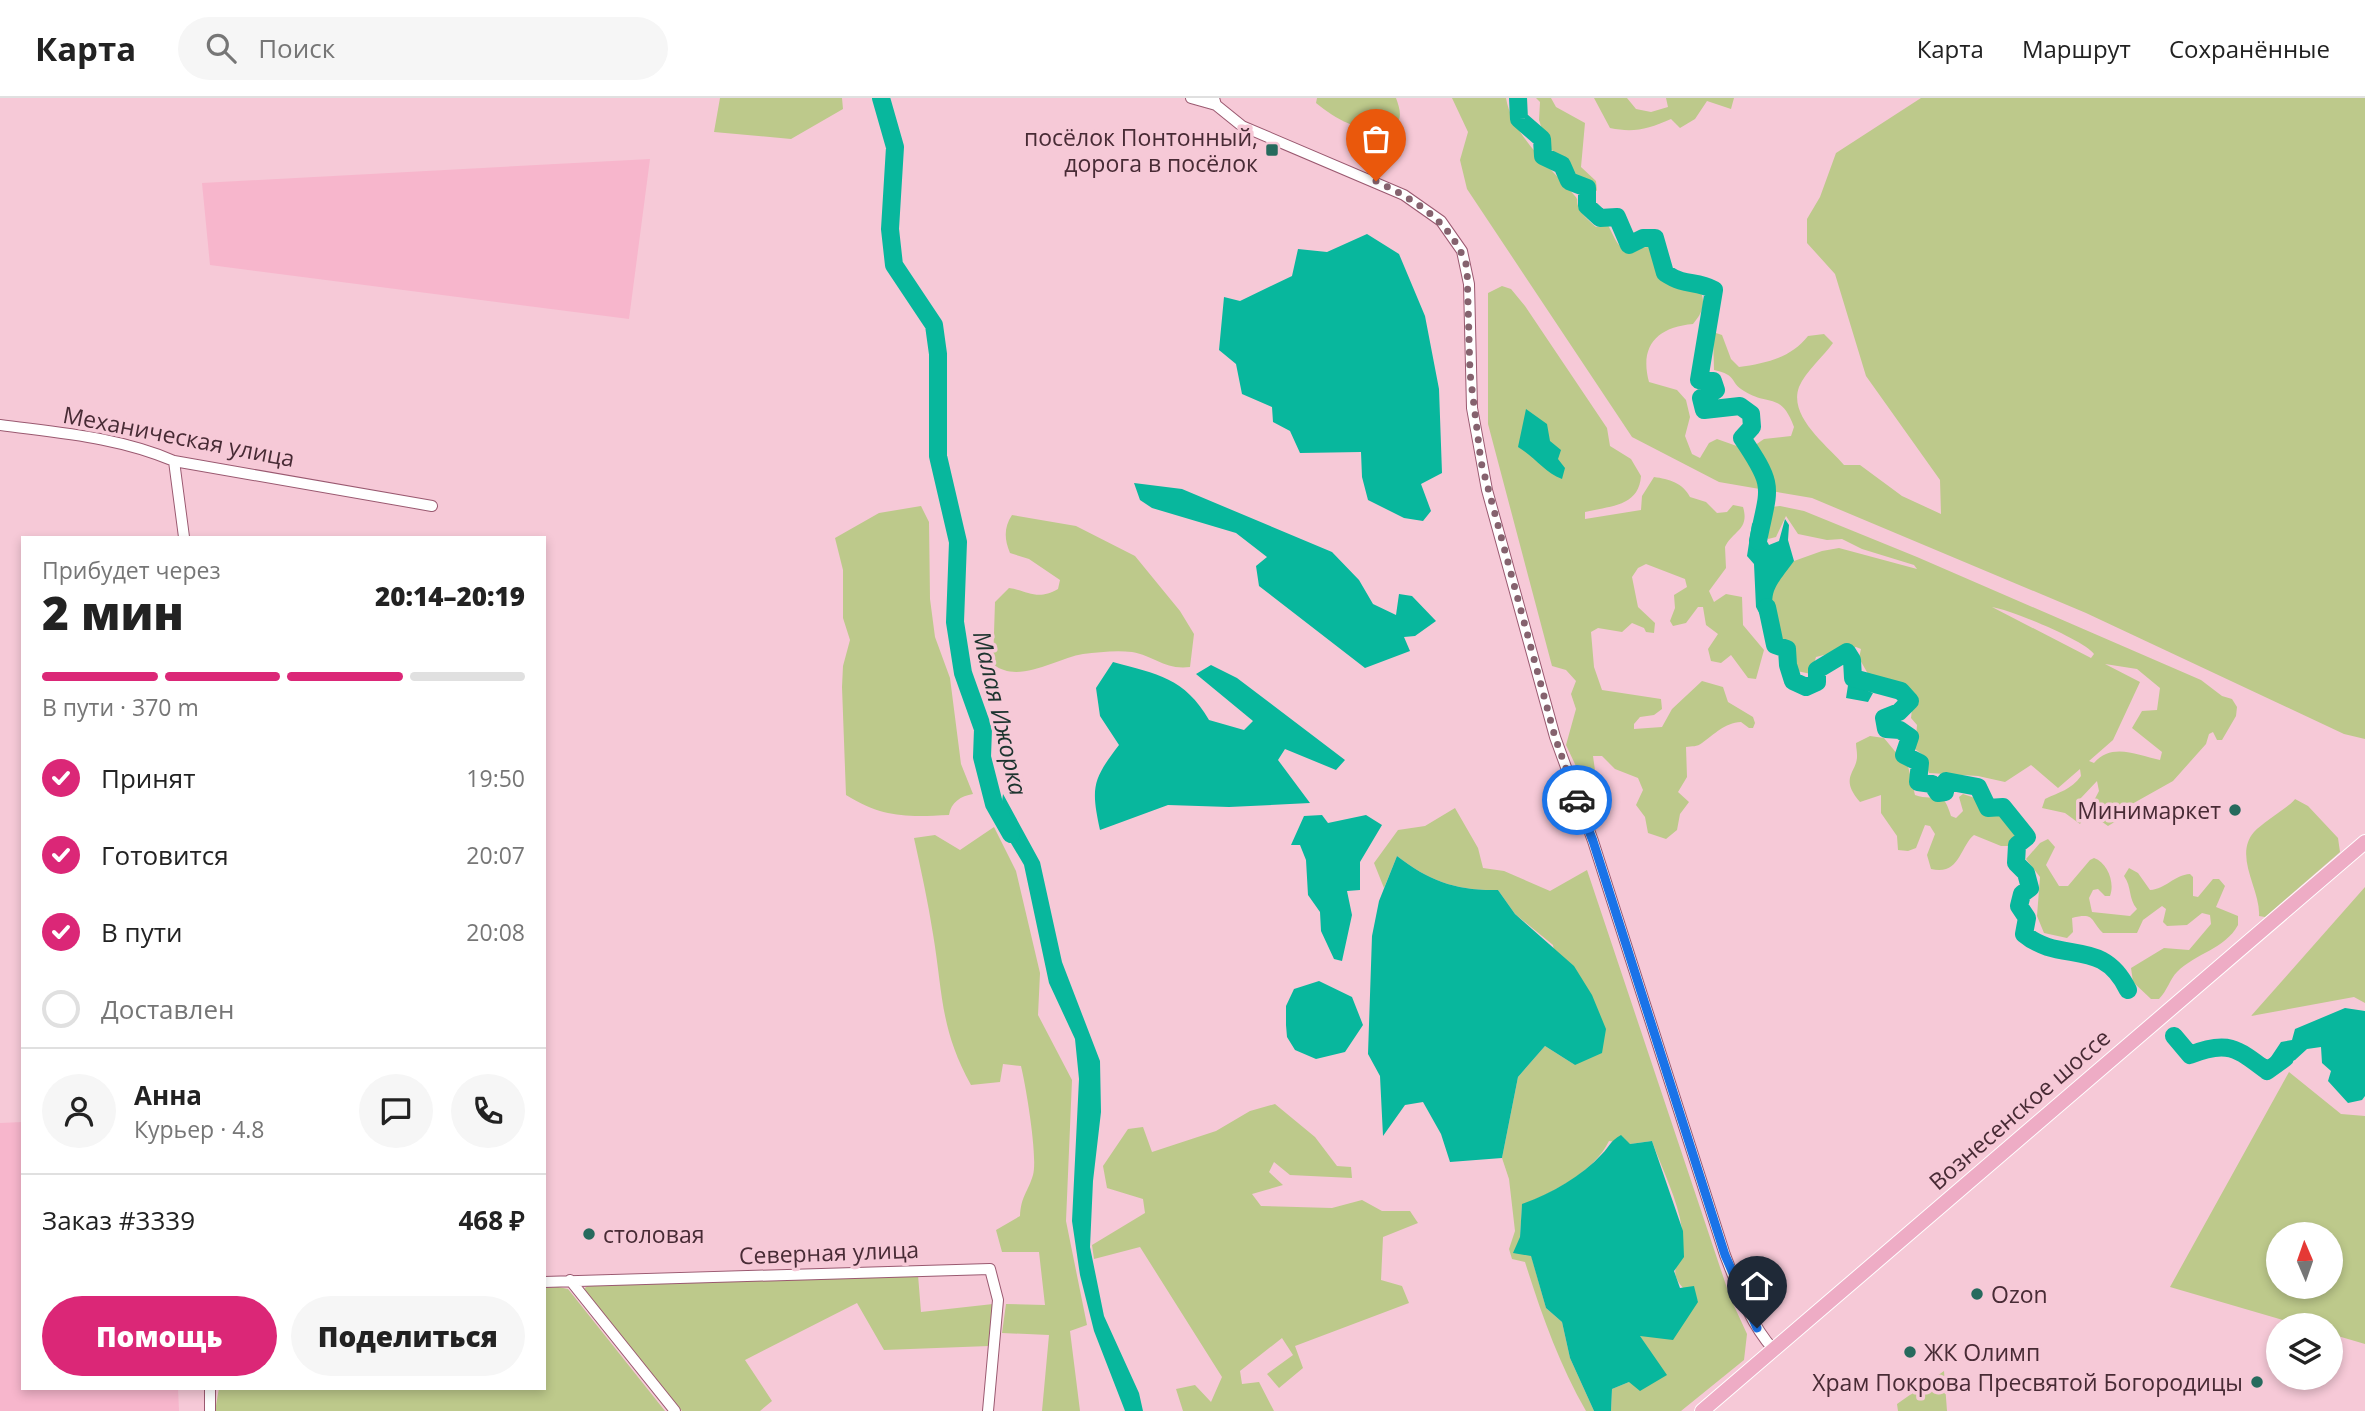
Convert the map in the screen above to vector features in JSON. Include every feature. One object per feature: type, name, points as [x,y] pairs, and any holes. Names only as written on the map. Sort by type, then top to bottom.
[{"type":"main road","name":"Вознесенское шоссе","points":[[1702,1411],[2365,842]]},
{"type":"street","points":[[1191,98],[1215,101],[1242,126],[1404,195],[1441,221],[1462,251],[1469,284],[1470,373],[1481,462],[1555,737],[1593,841],[1725,1255],[1745,1306],[1773,1349]]},
{"type":"street","name":"Механическая улица","points":[[0,425],[104,438],[174,460],[432,506]]},
{"type":"street","points":[[174,460],[184,536]]},
{"type":"street","name":"Северная улица","points":[[546,1282],[990,1269],[998,1300],[988,1411]]},
{"type":"street","points":[[570,1280],[675,1411]]},
{"type":"street","points":[[210,1390],[210,1411]]},
{"type":"shaded area","points":[[720,98],[842,98],[843,109],[791,139],[714,132]]},
{"type":"shaded area","points":[[1317,98],[1396,98],[1399,119],[1391,131],[1360,128],[1324,109],[1316,103]]},
{"type":"shaded area","points":[[1452,98],[1506,98],[1524,138],[1575,196],[1579,209],[1588,220],[1596,227],[1608,225],[1622,247],[1649,247],[1658,274],[1673,287],[1700,289],[1703,304],[1693,324],[1661,334],[1649,348],[1647,358],[1649,382],[1677,390],[1686,400],[1690,417],[1685,436],[1692,454],[1700,458],[1709,443],[1717,439],[1748,450],[1764,439],[1791,436],[1794,427],[1779,404],[1753,396],[1739,388],[1727,374],[1714,370],[1713,332],[1722,335],[1731,359],[1739,367],[1777,358],[1794,350],[1808,336],[1824,334],[1833,343],[1799,387],[1797,398],[1804,420],[1844,465],[1860,465],[1902,496],[1941,514],[1940,480],[1866,376],[1835,274],[1807,243],[1807,219],[1820,197],[1836,153],[1921,98],[2365,98],[2365,739],[2344,734],[2086,613],[1812,498],[1719,482],[1632,437],[1467,189],[1460,160],[1468,132]]},
{"type":"shaded area","points":[[1536,98],[1551,98],[1556,107],[1585,123],[1581,167],[1596,181],[1597,191],[1573,175],[1565,158],[1548,148],[1539,120],[1540,102]]},
{"type":"shaded area","points":[[1594,98],[1627,98],[1636,109],[1651,112],[1668,107],[1666,98],[1734,98],[1731,109],[1707,101],[1695,119],[1680,128],[1671,119],[1648,128],[1626,130],[1610,128]]},
{"type":"shaded area","points":[[650,159],[629,319],[210,265],[202,183]]},
{"type":"shaded area","points":[[1367,234],[1399,254],[1425,316],[1439,389],[1442,473],[1421,484],[1431,511],[1423,521],[1404,518],[1368,500],[1362,477],[1361,452],[1300,453],[1290,431],[1273,422],[1272,407],[1242,394],[1236,364],[1219,350],[1224,297],[1240,301],[1292,276],[1298,249],[1327,252]]},
{"type":"shaded area","points":[[1502,286],[1511,289],[1525,306],[1607,428],[1610,446],[1631,459],[1641,476],[1635,494],[1629,499],[1613,506],[1585,512],[1585,519],[1641,510],[1642,496],[1654,477],[1679,485],[1690,497],[1706,502],[1717,513],[1727,512],[1733,505],[1743,507],[1745,515],[1742,526],[1725,547],[1726,568],[1709,591],[1714,602],[1726,594],[1742,597],[1743,625],[1764,650],[1756,679],[1748,678],[1731,655],[1721,663],[1711,661],[1708,649],[1718,634],[1706,625],[1703,607],[1698,607],[1686,623],[1673,626],[1670,621],[1675,608],[1674,595],[1687,587],[1685,579],[1646,564],[1638,568],[1632,577],[1638,607],[1655,623],[1654,633],[1646,632],[1644,628],[1632,623],[1622,632],[1598,628],[1591,632],[1594,667],[1602,690],[1661,699],[1662,709],[1654,715],[1640,717],[1634,724],[1634,729],[1662,727],[1672,709],[1702,681],[1723,687],[1728,702],[1753,717],[1753,728],[1741,722],[1730,724],[1700,744],[1686,747],[1687,777],[1678,792],[1689,802],[1680,814],[1677,830],[1666,839],[1648,833],[1645,817],[1636,805],[1643,790],[1638,778],[1615,769],[1602,756],[1593,756],[1598,792],[1590,796],[1566,745],[1576,709],[1571,694],[1576,681],[1566,670],[1552,666],[1488,424],[1488,293]]},
{"type":"shaded area","points":[[1526,409],[1547,424],[1550,441],[1561,450],[1558,459],[1565,468],[1562,479],[1518,447]]},
{"type":"shaded area","points":[[1134,483],[1182,489],[1332,552],[1359,580],[1373,604],[1396,615],[1399,594],[1412,596],[1436,621],[1415,636],[1404,637],[1410,651],[1365,668],[1259,586],[1256,566],[1267,557],[1236,533],[1152,508],[1140,500]]},
{"type":"shaded area","points":[[921,506],[929,522],[930,599],[935,637],[950,678],[961,764],[973,794],[957,800],[949,815],[920,816],[884,812],[846,795],[842,687],[843,666],[850,640],[843,618],[843,570],[835,538],[879,513]]},
{"type":"shaded area","points":[[1771,507],[1804,511],[2201,680],[2222,696],[2232,699],[2237,707],[2236,716],[2222,740],[2217,740],[2213,732],[2209,734],[2206,744],[2173,781],[2132,804],[2121,818],[2108,826],[2088,812],[2099,791],[2097,781],[2080,799],[2080,807],[2085,816],[2080,824],[2065,813],[2042,808],[2045,799],[2077,781],[2081,776],[2080,769],[2058,788],[2031,765],[2005,782],[1978,776],[1929,773],[1923,755],[1915,749],[1917,725],[1911,718],[1913,699],[1905,685],[1868,674],[1859,658],[1861,649],[1856,647],[1816,657],[1811,674],[1797,671],[1792,647],[1779,640],[1769,603],[1779,576],[1794,561],[1822,551],[1839,548],[1917,569],[1914,565],[1862,549],[1842,539],[1827,540],[1798,534],[1786,516],[1776,537],[1768,539],[1768,516]],"holes":[[[1992,607],[2046,626],[2077,641],[2094,654],[2091,658]],[[2105,664],[2137,669],[2160,688],[2157,710],[2142,711],[2132,728],[2162,752],[2160,760],[2134,753],[2117,752],[2109,753],[2094,763],[2089,761],[2113,740],[2140,682]]]},
{"type":"shaded area","points":[[1012,515],[1076,526],[1135,556],[1180,611],[1194,634],[1190,667],[1166,665],[1140,654],[1120,651],[1073,656],[1026,671],[1003,670],[993,664],[995,602],[1009,588],[1039,595],[1051,593],[1058,589],[1060,580],[1029,559],[1010,553],[1006,533]]},
{"type":"shaded area","points":[[1758,516],[1765,519],[1764,536],[1769,545],[1779,541],[1785,519],[1789,525],[1788,540],[1794,561],[1772,598],[1776,628],[1767,628],[1756,607],[1754,564],[1747,556],[1752,524]]},
{"type":"shaded area","points":[[1852,660],[1857,674],[1869,678],[1863,689],[1873,693],[1868,702],[1846,698]]},
{"type":"shaded area","points":[[1113,662],[1143,670],[1180,686],[1200,706],[1209,720],[1244,730],[1253,721],[1196,674],[1211,665],[1237,678],[1345,760],[1336,770],[1285,749],[1278,760],[1310,803],[1229,807],[1168,805],[1100,830],[1095,804],[1096,785],[1103,767],[1119,745],[1100,716],[1096,688]]},
{"type":"shaded area","points":[[1870,736],[1884,738],[1903,761],[1907,762],[1915,795],[1941,798],[1951,816],[1956,818],[1963,811],[1959,797],[1963,794],[1978,799],[1982,813],[2005,814],[2017,838],[2010,846],[2001,846],[1974,835],[1954,864],[1941,870],[1931,869],[1927,855],[1935,834],[1930,826],[1925,825],[1916,848],[1898,850],[1897,836],[1881,813],[1881,795],[1860,802],[1850,786],[1857,761],[1856,743]]},
{"type":"shaded area","points":[[1003,794],[1040,862],[1062,962],[1100,1061],[1101,1112],[1093,1181],[1090,1247],[1104,1316],[1139,1393],[1143,1411],[1125,1411],[1094,1331],[1080,1275],[1072,1221],[1079,1079],[1075,1039],[1049,983],[1024,865],[999,823]]},
{"type":"shaded area","points":[[2295,799],[2308,806],[2338,838],[2340,852],[2265,917],[2259,916],[2247,862],[2248,841],[2258,828]]},
{"type":"shaded area","points":[[1455,808],[1478,848],[1483,868],[1504,871],[1550,891],[1587,870],[1730,1297],[1747,1334],[1744,1360],[1681,1411],[1611,1411],[1612,1389],[1629,1382],[1639,1336],[1686,1318],[1698,1301],[1685,1290],[1675,1273],[1681,1251],[1682,1229],[1673,1196],[1652,1141],[1630,1144],[1609,1141],[1583,1172],[1559,1188],[1522,1205],[1520,1237],[1531,1255],[1546,1308],[1562,1322],[1570,1358],[1594,1411],[1586,1411],[1567,1375],[1525,1262],[1512,1259],[1509,1249],[1515,1231],[1509,1179],[1502,1158],[1518,1077],[1545,1046],[1575,1065],[1553,945],[1515,914],[1498,890],[1469,889],[1444,883],[1397,856],[1384,888],[1374,863],[1398,830],[1425,826]]},
{"type":"shaded area","points":[[1322,815],[1328,823],[1366,815],[1382,825],[1360,862],[1360,890],[1347,891],[1352,915],[1342,961],[1334,959],[1321,931],[1320,912],[1308,895],[1306,860],[1300,845],[1291,845],[1304,816]]},
{"type":"shaded area","points":[[994,827],[1016,871],[1040,973],[1038,1015],[1072,1080],[1066,1221],[1087,1325],[1070,1331],[1080,1411],[1042,1411],[1049,1335],[1002,1333],[1006,1304],[1045,1305],[1039,1252],[1002,1252],[996,1230],[1020,1216],[1023,1199],[1033,1175],[1033,1138],[1026,1089],[1021,1066],[1003,1064],[1000,1082],[971,1085],[961,1065],[944,1011],[931,922],[914,838],[935,835],[960,850]]},
{"type":"shaded area","points":[[2048,839],[2055,847],[2046,865],[2059,886],[2068,886],[2094,858],[2107,869],[2112,885],[2110,896],[2105,896],[2098,889],[2093,890],[2089,898],[2092,912],[2130,916],[2137,909],[2124,876],[2129,868],[2138,873],[2150,890],[2190,874],[2193,877],[2193,896],[2198,897],[2213,879],[2219,879],[2225,886],[2216,907],[2238,916],[2238,925],[2226,940],[2177,972],[2159,999],[2151,999],[2133,982],[2131,968],[2164,948],[2189,950],[2211,924],[2210,915],[2202,913],[2187,925],[2167,926],[2163,922],[2166,909],[2162,906],[2143,920],[2137,933],[2103,933],[2092,919],[2085,916],[2072,918],[2073,932],[2067,938],[2044,933],[2037,916],[2040,877],[2026,859],[2040,843]]},
{"type":"shaded area","points":[[1397,856],[1444,883],[1469,889],[1498,890],[1515,914],[1574,966],[1592,995],[1606,1029],[1602,1053],[1575,1065],[1545,1046],[1518,1077],[1502,1158],[1450,1162],[1441,1134],[1423,1102],[1405,1105],[1383,1136],[1380,1076],[1368,1054],[1372,936],[1379,901]]},
{"type":"shaded area","points":[[2365,887],[2365,1003],[2354,997],[2251,1016]]},
{"type":"shaded area","points":[[1319,981],[1352,997],[1363,1025],[1345,1052],[1316,1059],[1295,1050],[1287,1037],[1286,1006],[1294,989]]},
{"type":"shaded area","points":[[2345,1008],[2365,1011],[2365,1096],[2362,1100],[2348,1103],[2328,1081],[2331,1071],[2322,1063],[2321,1047],[2307,1049],[2295,1060],[2267,1071],[2239,1049],[2269,1060],[2281,1042],[2292,1040],[2295,1029]]},
{"type":"shaded area","points":[[2289,1072],[2341,1114],[2365,1116],[2365,1344],[2343,1338],[2343,1313],[2266,1315],[2170,1287]]},
{"type":"shaded area","points":[[1275,1104],[1315,1137],[1337,1166],[1351,1167],[1352,1178],[1290,1175],[1274,1162],[1269,1172],[1283,1185],[1252,1194],[1261,1206],[1332,1208],[1362,1200],[1382,1211],[1410,1211],[1418,1223],[1383,1237],[1381,1280],[1402,1286],[1409,1303],[1295,1346],[1303,1368],[1279,1388],[1267,1374],[1293,1355],[1282,1338],[1240,1371],[1242,1384],[1259,1382],[1274,1411],[1183,1411],[1176,1389],[1195,1385],[1211,1402],[1222,1377],[1140,1247],[1094,1259],[1092,1245],[1145,1213],[1143,1199],[1107,1188],[1103,1166],[1128,1129],[1143,1127],[1152,1152],[1216,1131],[1250,1111]]},
{"type":"shaded area","points":[[21,1122],[21,1390],[178,1390],[179,1411],[0,1411],[0,1123]]},
{"type":"shaded area","points":[[1621,1135],[1630,1144],[1652,1141],[1683,1231],[1684,1257],[1674,1271],[1680,1288],[1694,1286],[1698,1302],[1673,1340],[1640,1336],[1667,1375],[1640,1391],[1629,1382],[1612,1389],[1611,1411],[1594,1411],[1570,1358],[1562,1322],[1546,1308],[1531,1256],[1513,1253],[1520,1237],[1522,1204],[1575,1177]]},
{"type":"shaded area","points":[[918,1275],[921,1312],[993,1304],[989,1346],[884,1350],[857,1303],[745,1360],[772,1401],[760,1411],[682,1411],[584,1289],[588,1285]]},
{"type":"shaded area","points":[[546,1288],[568,1289],[665,1411],[215,1411],[219,1390],[546,1390]]},
{"type":"shaded area","points":[[1944,1371],[1947,1411],[1898,1411],[1897,1404]]},
{"type":"waterway","name":"Малая Ижорка","points":[[881,98],[895,147],[890,229],[894,265],[934,325],[938,354],[938,456],[958,542],[955,622],[963,673],[983,729],[982,757],[994,804],[1011,834]]},
{"type":"waterway","points":[[1518,98],[1519,119],[1542,139],[1543,156],[1562,165],[1569,181],[1587,188],[1587,206],[1600,218],[1617,217],[1629,245],[1643,238],[1655,238],[1665,273],[1714,290],[1699,380],[1713,381],[1716,390],[1701,398],[1704,410],[1740,406],[1751,414],[1752,427],[1742,438],[1760,467],[1767,488],[1758,541]]},
{"type":"waterway","points":[[1767,607],[1775,645],[1787,649],[1793,681],[1806,687],[1817,682],[1817,670],[1847,652],[1852,660],[1853,678],[1901,691],[1910,701],[1899,712],[1884,718],[1886,729],[1900,730],[1910,737],[1904,755],[1920,763],[1918,782],[1932,784],[1938,793],[1945,792],[1946,781],[1978,787],[1988,808],[2003,807],[2027,837],[2017,845],[2016,863],[2026,873],[2030,888],[2022,894],[2019,906],[2027,918],[2024,934],[2052,948],[2080,953],[2106,963],[2118,973],[2128,990]]},
{"type":"waterway","points":[[2174,1036],[2190,1055],[2223,1047],[2239,1052],[2267,1071],[2285,1058]]},
{"type":"way so far","points":[[1376,181],[1404,195],[1441,221],[1462,251],[1469,284],[1472,408],[1481,462],[1555,737],[1577,800]]},
{"type":"place","name":"посёлок Понтонный, дорога в посёлок","points":[[1272,150]]},
{"type":"place","name":"Минимаркет","points":[[2235,810]]},
{"type":"place","name":"столовая","points":[[589,1234]]},
{"type":"place","name":"Ozon","points":[[1977,1294]]},
{"type":"place","name":"ЖК Олимп","points":[[1910,1352]]},
{"type":"place","name":"Храм Покрова Пресвятой Богородицы","points":[[2257,1382]]},
{"type":"route","points":[[1577,800],[1593,841],[1725,1255],[1757,1328]]}]
